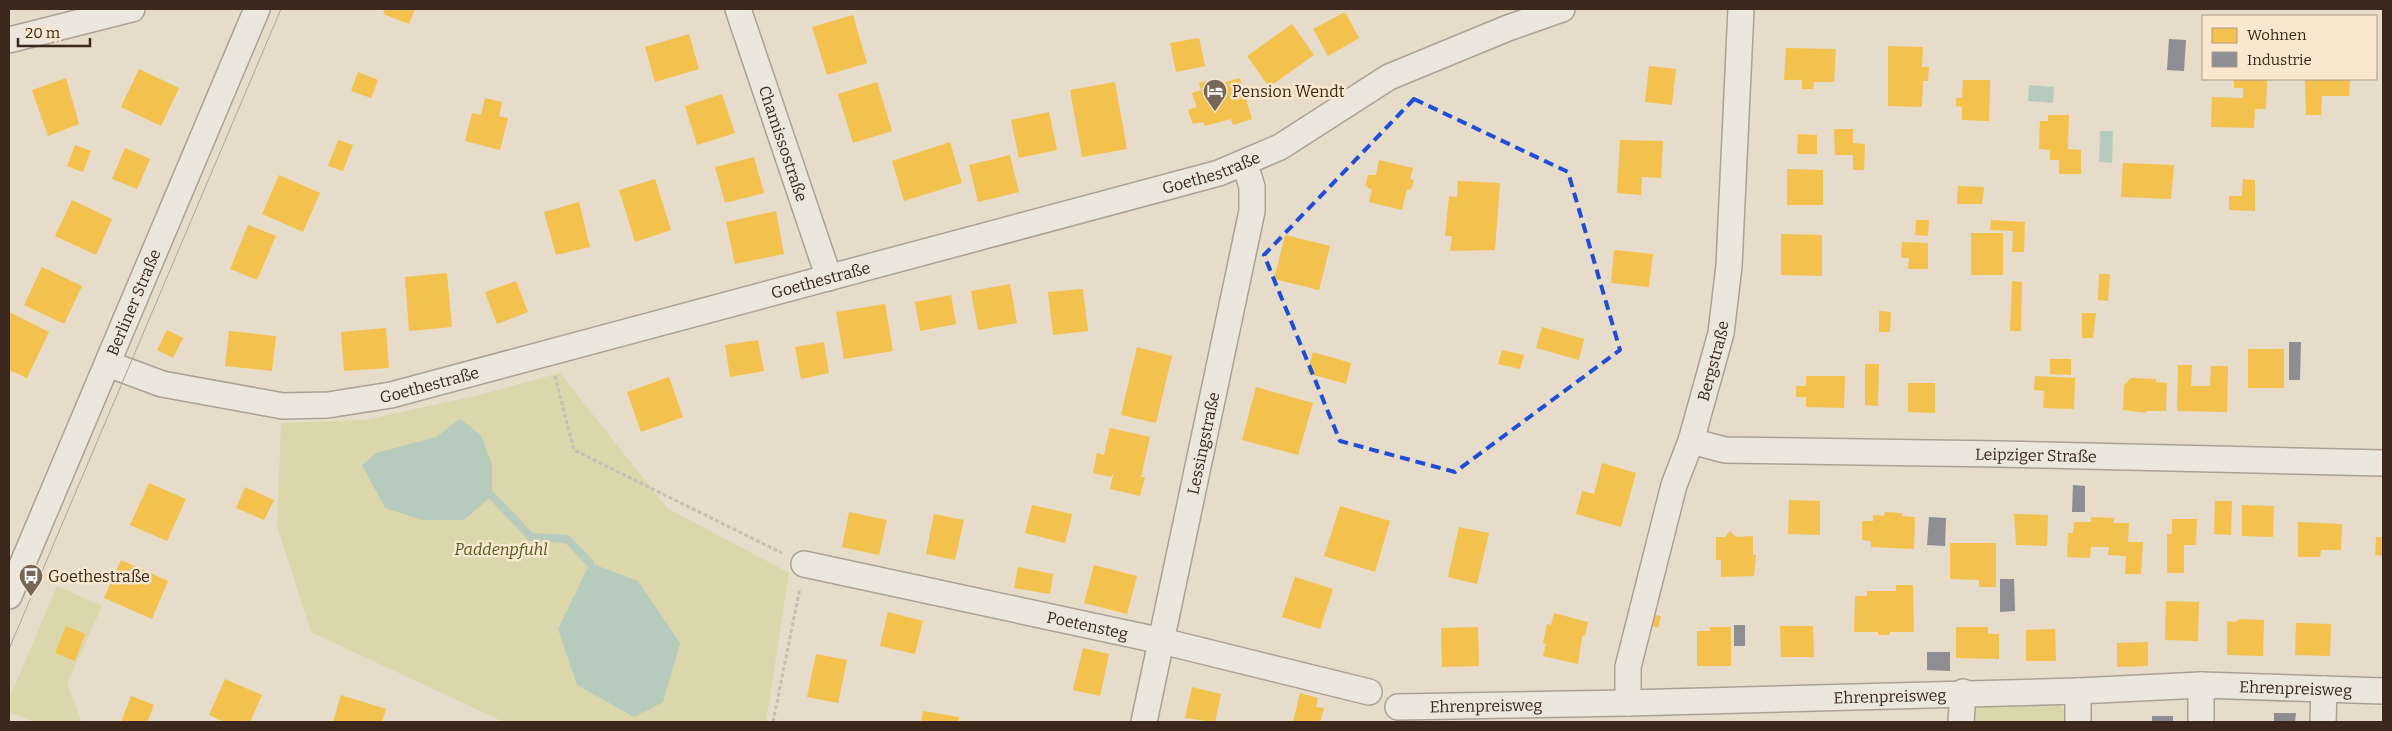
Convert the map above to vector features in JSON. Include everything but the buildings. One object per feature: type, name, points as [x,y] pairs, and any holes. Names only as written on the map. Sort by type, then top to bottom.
[{"type":"street","points":[[9,40],[132,9]]},
{"type":"street","name":"Berliner Straße","points":[[9,596],[257,9]]},
{"type":"street","name":"Chamissostraße","points":[[738,9],[829,278]]},
{"type":"street","name":"Goethestraße","points":[[108,364],[137,376],[180,388],[264,404],[304,407],[356,402],[391,396],[1210,176],[1245,164],[1280,147],[1389,77],[1505,29],[1562,9]]},
{"type":"street","name":"Bergstraße","points":[[1628,703],[1628,667],[1674,485],[1691,441],[1721,333],[1729,266],[1741,9]]},
{"type":"street","name":"Lessingstraße","points":[[1144,722],[1252,211],[1252,187],[1245,164]]},
{"type":"street","name":"Leipziger Straße","points":[[1691,441],[1726,450],[2383,463]]},
{"type":"street","name":"Poetensteg","points":[[804,564],[1162,641],[1369,692]]},
{"type":"street","points":[[2201,685],[2201,722]]},
{"type":"street","name":"Ehrenpreisweg","points":[[1398,707],[1628,703],[2201,685],[2383,691]]},
{"type":"street","points":[[2323,722],[2324,689]]},
{"type":"street","points":[[2078,690],[2078,722]]},
{"type":"street","points":[[1962,722],[1963,692]]},
{"type":"path","points":[[549,353],[574,450],[804,564],[773,722]]},
{"type":"highlighted area","points":[[1414,99],[1568,172],[1620,350],[1455,472],[1340,441],[1264,255]]},
{"type":"green space","name":"Paddenpfuhl","points":[[560,373],[667,508],[789,573],[766,722],[504,722],[311,632],[277,526],[281,423],[365,420],[480,395]]},
{"type":"green space","points":[[57,586],[102,606],[67,684],[82,722],[35,722],[9,712],[9,699]]},
{"type":"green space","points":[[2054,702],[2062,707],[2069,722],[1972,722],[1974,712],[1981,704]]},
{"type":"shaded area","points":[[2029,85],[2054,87],[2053,103],[2028,101]]},
{"type":"shaded area","points":[[2100,131],[2113,131],[2112,163],[2099,162]]},
{"type":"shaded area","points":[[460,419],[481,435],[492,464],[492,496],[464,520],[423,520],[385,508],[362,465],[376,453],[436,437]]},
{"type":"shaded area","points":[[590,563],[638,581],[680,643],[663,702],[634,717],[577,685],[558,629]]},
{"type":"waterway","points":[[492,496],[531,537],[567,539],[590,563]]},
{"type":"tram line","points":[[9,649],[281,9]]},
{"type":"place","name":"Pension Wendt","points":[[1215,112]]},
{"type":"place","name":"Goethestraße","points":[[31,597]]}]
